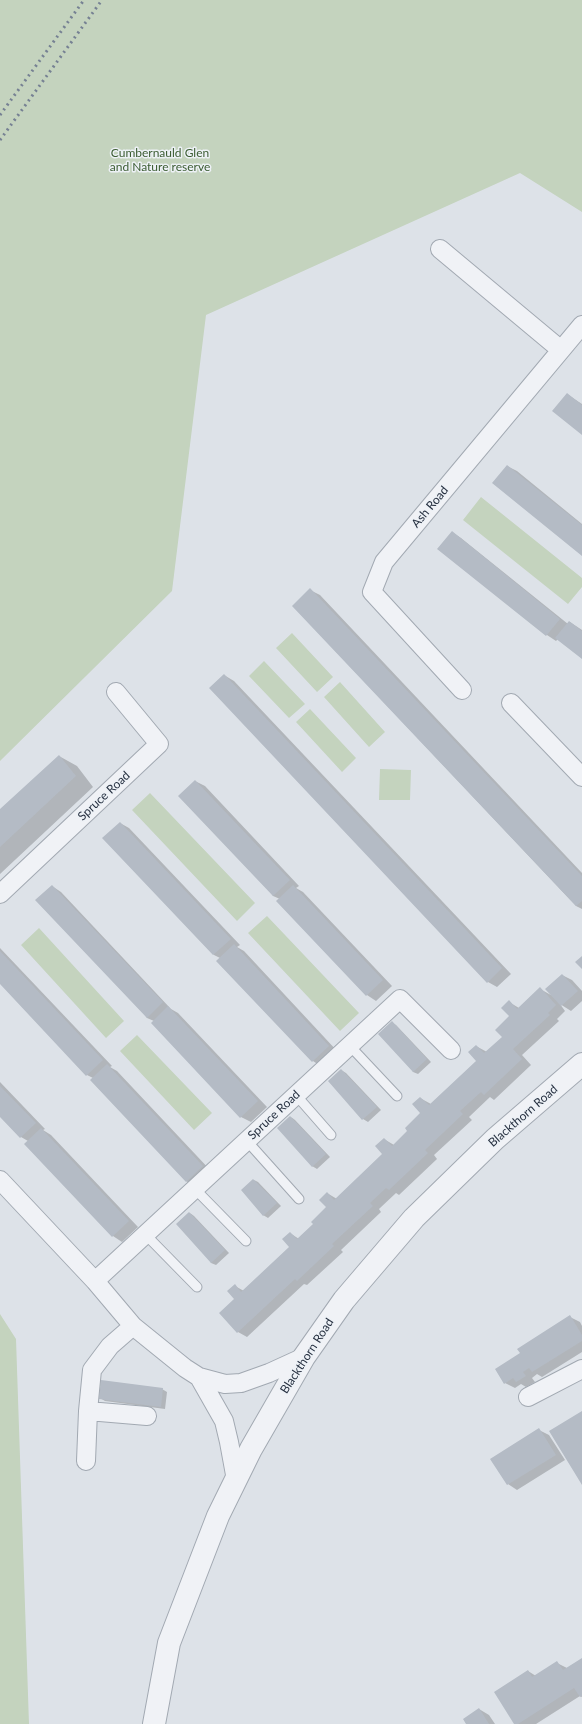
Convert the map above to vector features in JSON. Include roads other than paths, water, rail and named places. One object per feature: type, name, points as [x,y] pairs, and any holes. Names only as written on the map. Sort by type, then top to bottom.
[{"type":"street","points":[[440,249],[561,350]]},
{"type":"street","name":"Ash Road","points":[[462,690],[372,592],[384,562],[582,325]]},
{"type":"street","name":"Spruce Road","points":[[0,894],[159,744],[116,692]]},
{"type":"street","points":[[511,703],[582,777]]},
{"type":"street","name":"Spruce Road","points":[[95,1281],[400,998],[451,1050]]},
{"type":"street","name":"Blackthorn Road","points":[[154,1724],[169,1643],[218,1516],[251,1449],[304,1357],[344,1300],[414,1218],[495,1139],[582,1064]]},
{"type":"street","points":[[0,1180],[95,1281],[133,1326],[185,1368],[199,1377],[225,1384],[241,1383],[269,1373],[304,1357]]},
{"type":"street","points":[[86,1461],[88,1411],[92,1370],[110,1346],[133,1326]]},
{"type":"street","points":[[528,1397],[582,1369]]},
{"type":"street","points":[[199,1377],[224,1421],[236,1480]]},
{"type":"street","points":[[88,1411],[147,1416]]},
{"type":"lane","points":[[349,1045],[397,1096]]},
{"type":"lane","points":[[296,1094],[332,1135]]},
{"type":"lane","points":[[247,1140],[299,1199]]},
{"type":"lane","points":[[195,1189],[246,1241]]},
{"type":"lane","points":[[145,1234],[197,1287]]},
{"type":"railway","points":[[0,115],[84,0]]},
{"type":"railway","points":[[0,140],[102,0]]},
{"type":"park label","name":"Cumbernauld Glen and Nature reserve","points":[[160,160]]}]
